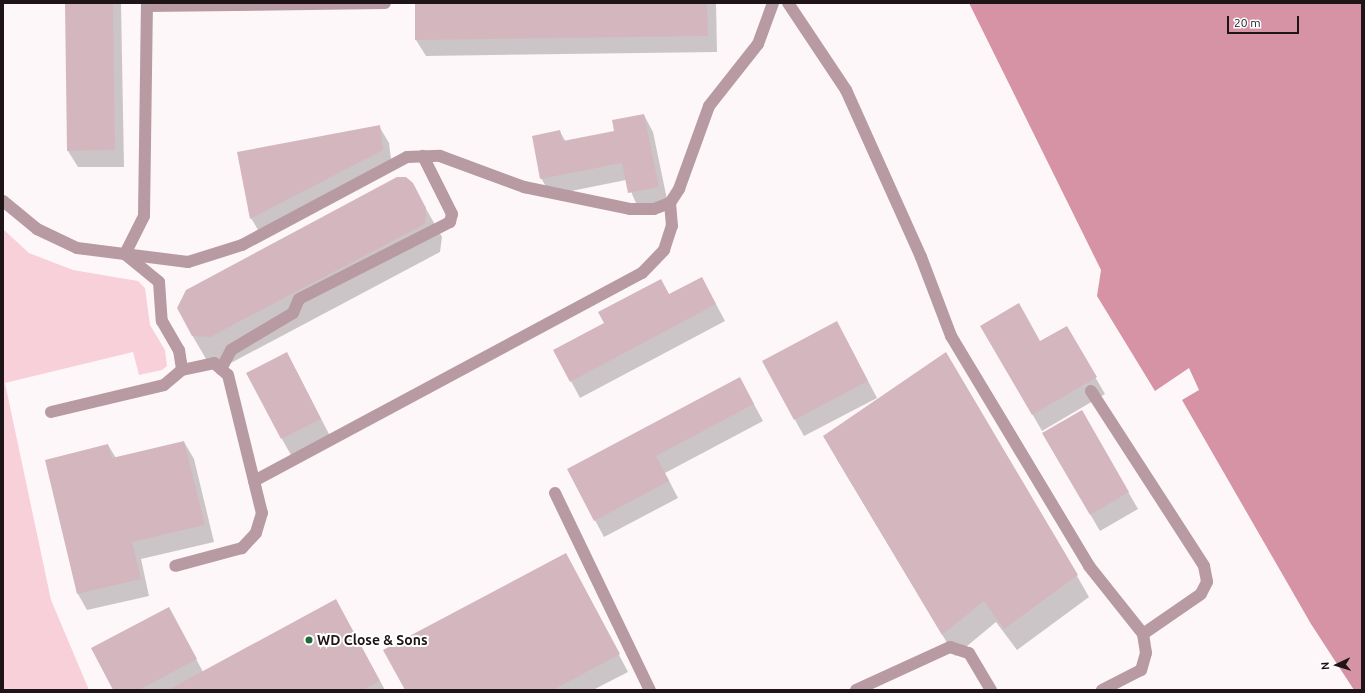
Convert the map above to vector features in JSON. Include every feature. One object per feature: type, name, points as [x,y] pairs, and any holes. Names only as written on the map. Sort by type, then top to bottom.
[{"type":"street","points":[[125,254],[144,216],[147,5],[385,3]]},
{"type":"street","points":[[3,201],[37,229],[77,248],[188,262],[242,245],[407,157],[440,156],[524,187],[630,209],[654,209],[670,202],[679,189],[709,106],[758,44],[773,3]]},
{"type":"street","points":[[788,3],[846,90],[918,250],[951,336],[1085,560],[1143,634],[1146,653],[1141,670],[1102,690]]},
{"type":"street","points":[[221,369],[231,350],[294,313],[299,299],[450,222],[452,214],[423,156]]},
{"type":"street","points":[[254,481],[642,274],[664,250],[672,226],[670,202]]},
{"type":"street","points":[[125,254],[159,282],[162,322],[179,350],[182,370]]},
{"type":"street","points":[[51,412],[164,384],[182,370],[214,363],[228,375],[262,513],[256,533],[242,548],[175,566]]},
{"type":"street","points":[[1091,390],[1204,566],[1207,582],[1201,594],[1143,634]]},
{"type":"street","points":[[555,494],[650,690]]},
{"type":"street","points":[[856,690],[950,647],[969,653],[990,690]]},
{"type":"shaded area","points":[[969,3],[1362,3],[1362,690],[1354,690],[1311,624],[1182,400],[1199,390],[1189,368],[1155,391],[1097,296],[1101,270]]},
{"type":"shaded area","points":[[3,229],[29,253],[73,270],[138,281],[145,288],[150,325],[165,350],[167,366],[162,370],[139,375],[133,352],[5,383],[51,600],[89,690],[3,690]]},
{"type":"building","points":[[65,3],[113,3],[115,150],[67,151]]},
{"type":"building","points":[[415,3],[707,3],[708,36],[415,40]]},
{"type":"building","points":[[644,114],[659,187],[628,193],[622,163],[540,179],[532,136],[560,130],[563,141],[614,131],[612,120]]},
{"type":"building","points":[[380,125],[383,150],[250,219],[237,152]]},
{"type":"building","points":[[397,177],[406,177],[413,183],[426,208],[425,224],[210,337],[192,336],[177,308],[186,290]]},
{"type":"building","points":[[702,277],[716,304],[570,382],[553,350],[604,323],[598,312],[661,279],[669,294]]},
{"type":"building","points":[[1019,303],[1040,341],[1067,326],[1097,377],[1032,415],[980,326]]},
{"type":"building","points":[[837,321],[868,381],[794,420],[762,361]]},
{"type":"building","points":[[287,352],[321,419],[281,439],[246,373]]},
{"type":"building","points":[[946,352],[1078,575],[1004,629],[984,601],[942,635],[823,436]]},
{"type":"building","points":[[740,377],[754,404],[656,456],[669,481],[594,521],[567,469]]},
{"type":"building","points":[[1082,410],[1129,492],[1090,515],[1042,433]]},
{"type":"building","points":[[184,441],[205,525],[132,542],[141,579],[77,594],[45,460],[108,444],[112,458]]},
{"type":"building","points":[[566,553],[620,654],[553,690],[405,690],[383,650]]},
{"type":"building","name":"WD Close & Sons","points":[[336,599],[380,681],[363,690],[168,690]]},
{"type":"building","points":[[169,607],[197,659],[139,690],[113,690],[91,648]]},
{"type":"place","name":"WD Close & Sons","points":[[309,640]]}]
